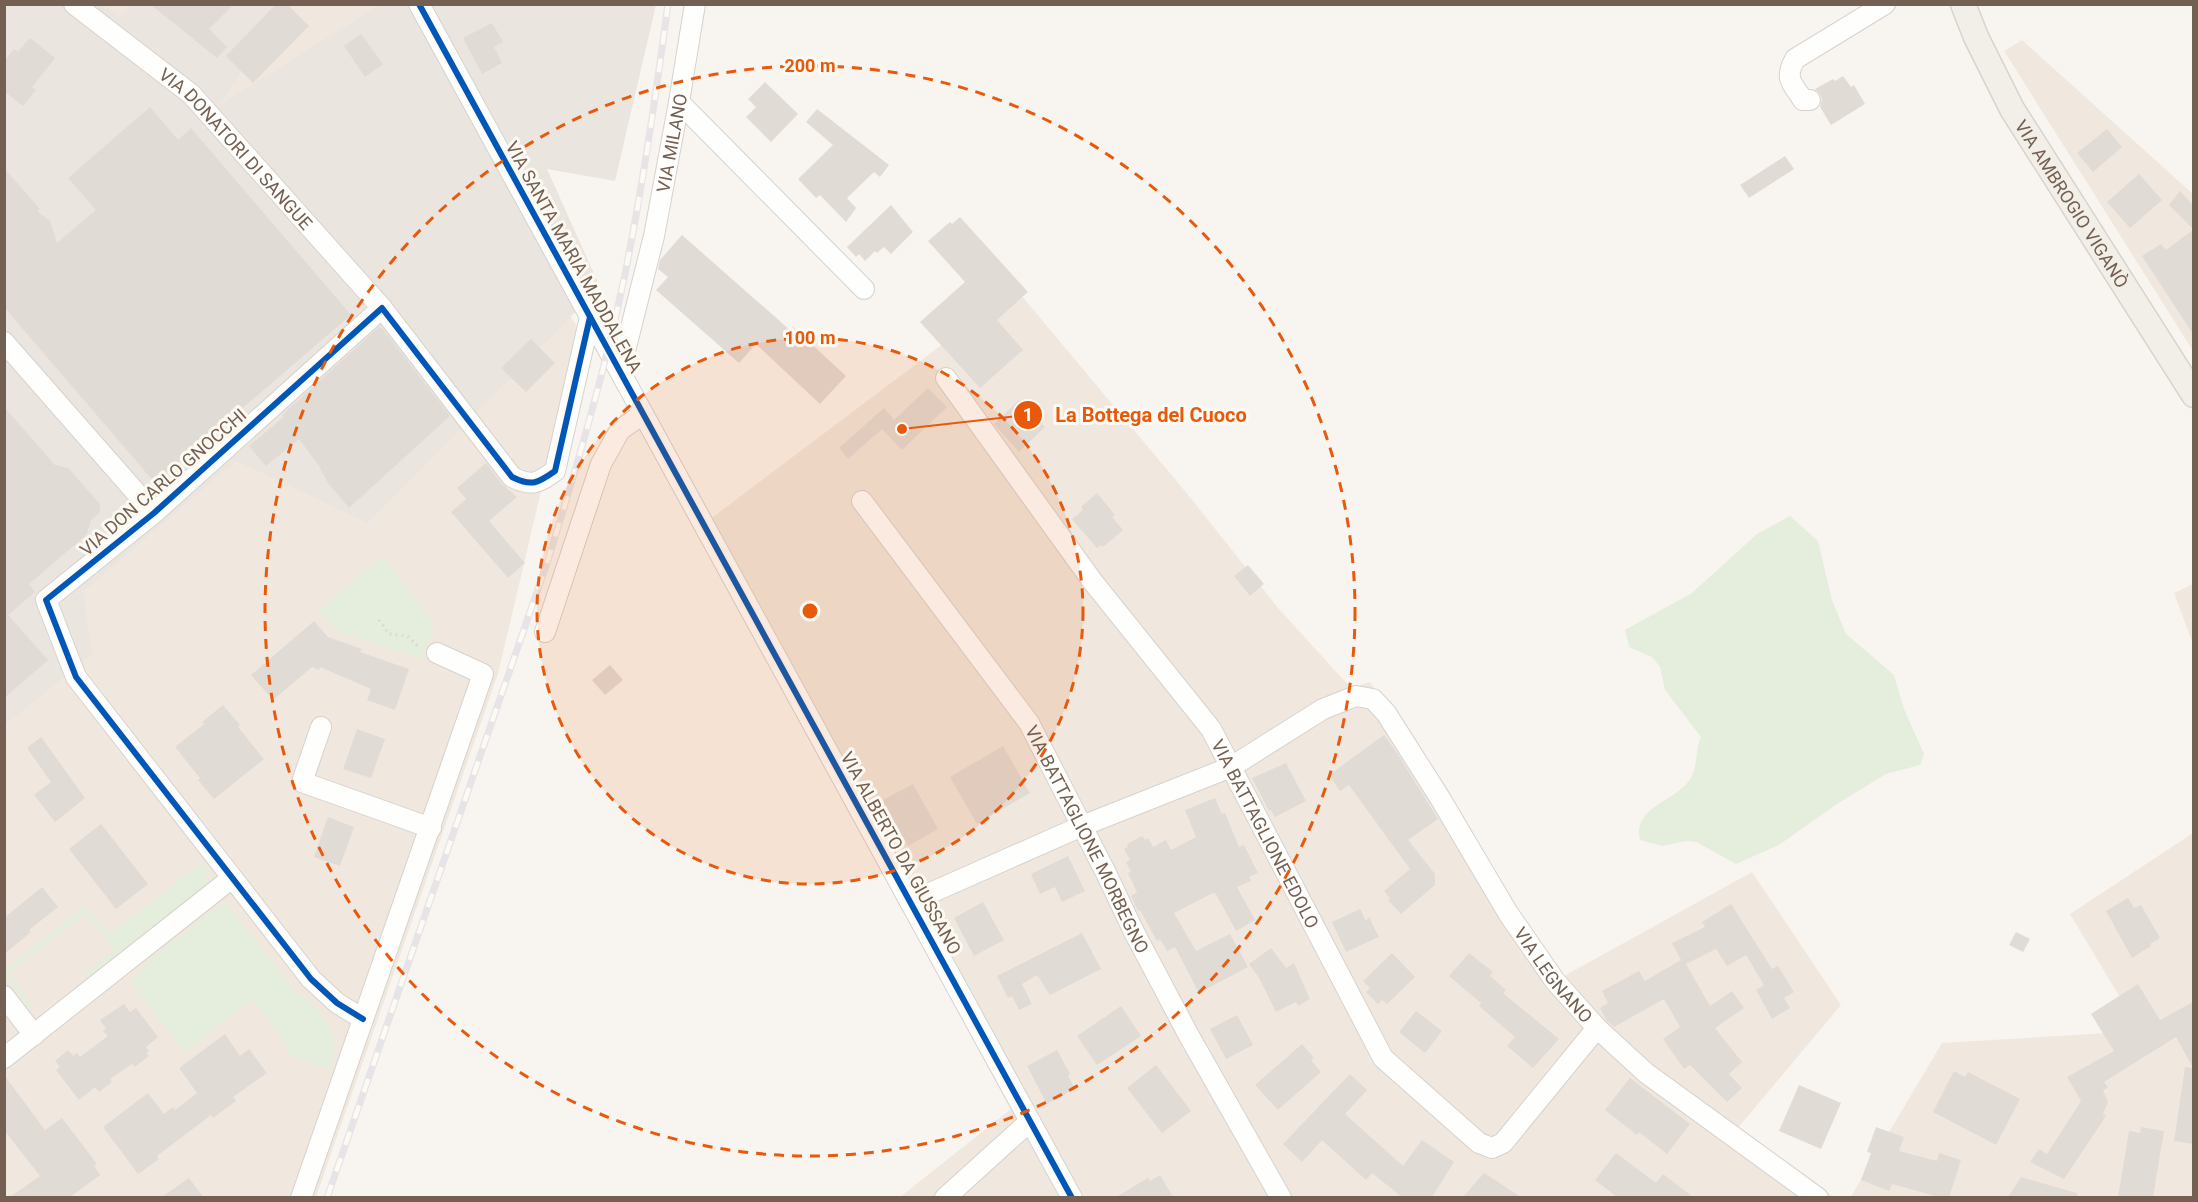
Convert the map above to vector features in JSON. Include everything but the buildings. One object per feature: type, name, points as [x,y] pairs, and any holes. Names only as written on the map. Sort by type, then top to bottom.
[{"type":"main road","name":"VIA AMBROGIO VIGANÒ","points":[[1963,4],[1976,37],[2012,109],[2193,395]]},
{"type":"street","name":"VIA DONATORI DI SANGUE","points":[[74,4],[191,94],[381,308]]},
{"type":"street","name":"VIA SANTA MARIA MADDALENA","points":[[419,4],[705,523]]},
{"type":"street","points":[[680,102],[695,4]]},
{"type":"street","points":[[1810,100],[1803,100],[1789,79],[1789,70],[1795,59],[1885,4]]},
{"type":"street","name":"VIA MILANO","points":[[680,102],[864,289]]},
{"type":"street","name":"VIA MILANO","points":[[620,371],[654,236],[680,102]]},
{"type":"street","points":[[381,308],[512,477],[525,484],[540,482],[555,471],[590,317]]},
{"type":"street","name":"VIA DON CARLO GNOCCHI","points":[[363,1019],[337,1003],[311,979],[76,677],[46,600],[154,513],[381,308]]},
{"type":"street","points":[[4,342],[154,513]]},
{"type":"street","name":"VIA BATTAGLIONE EDOLO","points":[[946,378],[1093,582],[1211,729],[1383,1058],[1479,1143],[1492,1148],[1503,1143],[1597,1028]]},
{"type":"street","points":[[545,632],[601,464],[620,430],[643,414]]},
{"type":"street","name":"VIA BATTAGLIONE MORBEGNO","points":[[862,501],[1029,723],[1188,1034],[1281,1197]]},
{"type":"street","name":"VIA ALBERTO DA GIUSSANO","points":[[705,523],[1072,1197]]},
{"type":"street","points":[[301,1197],[483,674],[437,653]]},
{"type":"street","name":"VIA LEGNANO","points":[[1231,767],[1323,709],[1356,696],[1373,699],[1386,713],[1440,798],[1508,913],[1555,981],[1597,1028],[1646,1072],[1818,1197]]},
{"type":"street","points":[[321,727],[302,782],[431,828]]},
{"type":"street","points":[[910,902],[1082,826],[1231,767]]},
{"type":"street","points":[[4,1058],[232,878]]},
{"type":"street","points":[[4,996],[34,1035]]},
{"type":"street","points":[[945,1197],[1030,1121]]},
{"type":"path","points":[[379,620],[389,634],[407,636],[418,647],[437,653]]},
{"type":"shaded area","points":[[5,5],[379,5],[579,330],[498,674],[316,1197],[5,1198]]},
{"type":"shaded area","points":[[5,5],[104,5],[120,17],[132,5],[289,5],[218,106],[379,5],[656,5],[615,181],[547,169],[600,287],[368,523],[236,461],[83,592],[92,654],[5,725]]},
{"type":"shaded area","points":[[2022,40],[2193,194],[2193,351],[2004,51]]},
{"type":"shaded area","points":[[1016,289],[1185,491],[1279,609],[1351,688],[1370,682],[1434,773],[1555,981],[1752,872],[1841,1005],[1732,1135],[1834,1197],[900,1197],[1020,1102],[705,523]]},
{"type":"shaded area","points":[[2193,584],[2193,644],[2174,593]]},
{"type":"shaded area","points":[[2193,833],[2193,1197],[1850,1198],[1942,1043],[2140,1031],[2070,914]]},
{"type":"green space","points":[[1790,516],[1818,541],[1832,600],[1846,634],[1894,675],[1904,709],[1924,754],[1920,765],[1886,774],[1837,804],[1779,845],[1736,864],[1696,842],[1685,841],[1662,846],[1640,840],[1639,829],[1642,819],[1657,805],[1676,793],[1691,778],[1701,737],[1665,690],[1660,667],[1652,657],[1629,647],[1625,630],[1692,593],[1757,534]]},
{"type":"green space","points":[[383,556],[434,625],[422,659],[339,632],[319,610]]},
{"type":"green space","points":[[203,862],[207,868],[206,876],[211,883],[87,980],[83,975],[114,950],[86,914],[9,973],[32,1004],[28,1007],[5,975],[4,969],[86,906],[109,934]]},
{"type":"green space","points":[[225,902],[299,996],[307,997],[326,1022],[334,1047],[330,1069],[287,1055],[289,1048],[253,999],[185,1052],[129,980],[144,969],[145,963]]},
{"type":"railway","points":[[327,1198],[548,560],[580,454],[609,346],[625,274],[649,140],[668,4]]},
{"type":"cycle path","points":[[419,4],[1072,1198]]},
{"type":"cycle path","points":[[363,1019],[337,1003],[311,979],[76,677],[46,600],[154,513],[382,308],[512,477],[530,483],[544,478],[555,471],[590,317]]},
{"type":"place","name":"La Bottega del Cuoco","points":[[902,429]]}]
